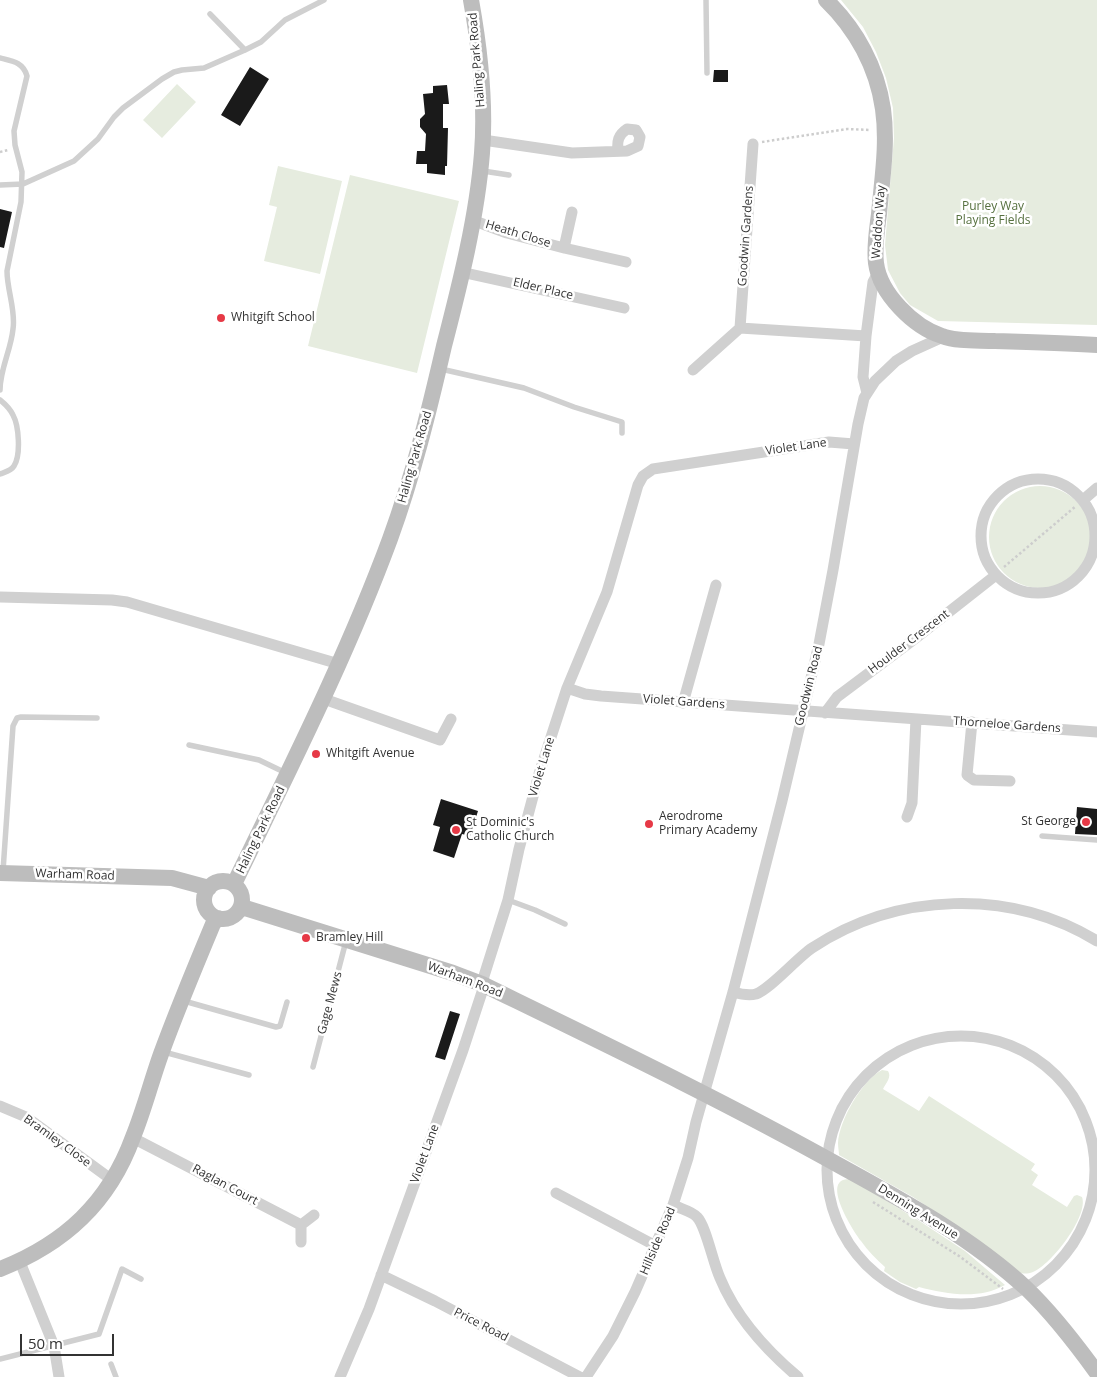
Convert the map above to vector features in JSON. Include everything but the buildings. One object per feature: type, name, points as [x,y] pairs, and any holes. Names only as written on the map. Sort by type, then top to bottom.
[{"type":"street","name":"Haling Park Road","points":[[234,884],[324,699],[366,602],[411,477],[461,272],[480,171],[482,140],[480,70],[471,0]]},
{"type":"street","name":"Waddon Way","points":[[826,0],[848,25],[866,55],[878,86],[883,107],[885,131],[884,164],[876,242],[876,261],[878,273],[891,296],[905,313],[920,325],[943,337],[969,340],[1097,345]]},
{"type":"street","points":[[482,140],[564,152],[618,151]]},
{"type":"street","name":"Goodwin Gardens","points":[[740,328],[753,144]]},
{"type":"street","name":"Heath Close","points":[[564,248],[572,212]]},
{"type":"street","name":"Heath Close","points":[[472,220],[507,233],[626,262]]},
{"type":"street","name":"Elder Place","points":[[461,272],[624,308]]},
{"type":"street","name":"Goodwin Road","points":[[705,1094],[782,801],[826,607],[854,444],[862,406],[867,393],[863,377],[866,336],[873,282],[878,273]]},
{"type":"street","points":[[694,370],[740,328],[866,336]]},
{"type":"street","points":[[867,393],[896,361],[912,351],[943,337]]},
{"type":"street","name":"Violet Lane","points":[[340,1377],[382,1275],[463,1050],[482,992],[482,984],[508,900],[539,774],[567,688],[607,592],[634,495],[643,476],[653,469],[820,443],[854,444]]},
{"type":"street","points":[[1034,479],[1052,481],[1069,488],[1083,500],[1092,517],[1096,537],[1092,556],[1082,573],[1068,586],[1049,593],[1030,593],[1011,587],[996,575],[986,559],[981,542],[982,524],[989,507],[1001,493],[1016,483],[1034,479]]},
{"type":"street","points":[[1083,500],[1097,488]]},
{"type":"street","name":"Houlder Crescent","points":[[825,713],[837,697],[996,575]]},
{"type":"street","points":[[683,703],[716,585]]},
{"type":"street","points":[[0,597],[127,602],[339,664]]},
{"type":"street","name":"Violet Gardens","points":[[567,688],[585,694],[601,696],[802,711]]},
{"type":"street","points":[[324,699],[440,740],[451,719]]},
{"type":"street","name":"Thorneloe Gardens","points":[[802,711],[1097,732]]},
{"type":"street","points":[[907,817],[912,803],[916,719]]},
{"type":"street","points":[[972,722],[967,775],[974,780],[1010,782]]},
{"type":"street","name":"Warham Road","points":[[2,873],[172,878],[208,888]]},
{"type":"street","points":[[225,881],[234,884],[240,890],[243,899],[238,913],[229,918],[218,918],[211,915],[206,908],[204,900],[208,888],[216,882],[225,881]]},
{"type":"street","points":[[733,992],[750,995],[761,991],[807,952],[846,929],[881,916],[926,906],[962,903],[1012,908],[1063,923],[1097,941]]},
{"type":"street","name":"Warham Road","points":[[242,906],[482,984],[705,1094]]},
{"type":"street","points":[[0,1269],[20,1262],[62,1236],[98,1200],[112,1180],[133,1138],[182,1000],[213,924],[218,918]]},
{"type":"street","points":[[950,1036],[976,1036],[1004,1042],[1030,1054],[1050,1068],[1068,1088],[1083,1114],[1091,1140],[1094,1167],[1092,1198],[1085,1221],[1074,1241],[1056,1262],[1036,1282],[1019,1292],[991,1303],[968,1307],[937,1305],[908,1296],[888,1285],[856,1256],[842,1236],[834,1216],[828,1190],[830,1160],[836,1122],[853,1089],[879,1061],[898,1049],[922,1040],[950,1036]]},
{"type":"street","name":"Denning Avenue","points":[[705,1094],[883,1190],[971,1245],[1019,1292],[1068,1335],[1097,1373]]},
{"type":"street","name":"Hillside Road","points":[[586,1377],[626,1311],[656,1246],[673,1205],[705,1094]]},
{"type":"street","name":"Bramley Close","points":[[0,1106],[26,1117],[112,1180]]},
{"type":"street","name":"Raglan Court","points":[[133,1138],[301,1225]]},
{"type":"street","points":[[556,1193],[656,1246]]},
{"type":"street","points":[[673,1205],[697,1215],[702,1224],[720,1280],[737,1309],[762,1343],[798,1377]]},
{"type":"street","points":[[301,1242],[301,1225],[314,1215]]},
{"type":"street","points":[[20,1262],[54,1346],[59,1377]]},
{"type":"street","name":"Price Road","points":[[382,1275],[580,1377]]},
{"type":"lane","points":[[0,185],[23,184],[74,161],[98,139],[123,108],[174,72],[204,68],[245,50],[260,42],[285,20],[324,0]]},
{"type":"lane","points":[[706,0],[707,73]]},
{"type":"lane","points":[[210,14],[245,50]]},
{"type":"lane","points":[[0,58],[21,64],[27,76],[14,131],[23,184],[7,271],[14,321],[13,330],[0,381],[0,390]]},
{"type":"lane","points":[[480,171],[509,175]]},
{"type":"lane","points":[[439,368],[524,388],[574,407],[622,422],[622,433]]},
{"type":"lane","points":[[0,400],[12,412],[17,422],[19,435],[14,466],[9,471],[0,474]]},
{"type":"lane","points":[[2,873],[12,726],[17,718],[21,716],[97,718]]},
{"type":"lane","points":[[189,745],[259,760],[288,774]]},
{"type":"lane","points":[[1042,836],[1097,840]]},
{"type":"lane","points":[[508,900],[565,924]]},
{"type":"lane","name":"Gage Mews","points":[[313,1067],[347,939]]},
{"type":"lane","points":[[182,1000],[276,1027],[280,1026],[287,1002]]},
{"type":"lane","points":[[162,1052],[249,1075]]},
{"type":"lane","points":[[0,1359],[100,1334],[122,1269],[141,1279]]},
{"type":"lane","points":[[111,1364],[116,1377]]},
{"type":"path","points":[[753,144],[847,128],[885,131]]},
{"type":"path","points":[[996,575],[1083,500]]},
{"type":"path","points":[[870,1200],[1019,1292]]},
{"type":"green space","name":"Purley Way Playing Fields","points":[[841,0],[1097,0],[1097,325],[938,321],[910,305],[900,293],[888,270],[885,245],[894,138],[893,108],[886,78],[876,52],[863,27]]},
{"type":"green space","points":[[177,84],[196,102],[162,138],[143,120]]},
{"type":"green space","points":[[278,166],[342,181],[320,274],[264,261],[277,207],[269,205]]},
{"type":"green space","points":[[350,175],[459,201],[417,373],[308,346]]},
{"type":"green space","points":[[1040,486],[1059,490],[1076,501],[1087,518],[1091,537],[1087,556],[1076,573],[1059,584],[1040,588],[1021,584],[1004,573],[993,556],[989,537],[993,518],[1004,501],[1021,490]]},
{"type":"green space","points":[[882,1070],[889,1073],[888,1080],[883,1089],[919,1111],[929,1096],[1035,1164],[1031,1170],[1038,1175],[1032,1185],[1067,1207],[1074,1196],[1082,1197],[1083,1205],[1074,1227],[1067,1239],[1041,1268],[1029,1273],[1018,1272],[979,1241],[913,1197],[839,1155],[839,1134],[847,1113],[867,1083]]},
{"type":"green space","points":[[851,1179],[965,1251],[1005,1285],[984,1293],[940,1292],[919,1287],[916,1289],[900,1282],[884,1271],[885,1267],[866,1248],[853,1229],[839,1200],[838,1184],[843,1180]]},
{"type":"place","name":"Whitgift School","points":[[221,318]]},
{"type":"place","name":"Whitgift Avenue","points":[[316,754]]},
{"type":"place","name":"St George","points":[[1086,822]]},
{"type":"place","name":"Aerodrome Primary Academy","points":[[649,824]]},
{"type":"place","name":"St Dominic's Catholic Church","points":[[456,830]]},
{"type":"place","name":"Bramley Hill","points":[[306,938]]}]
